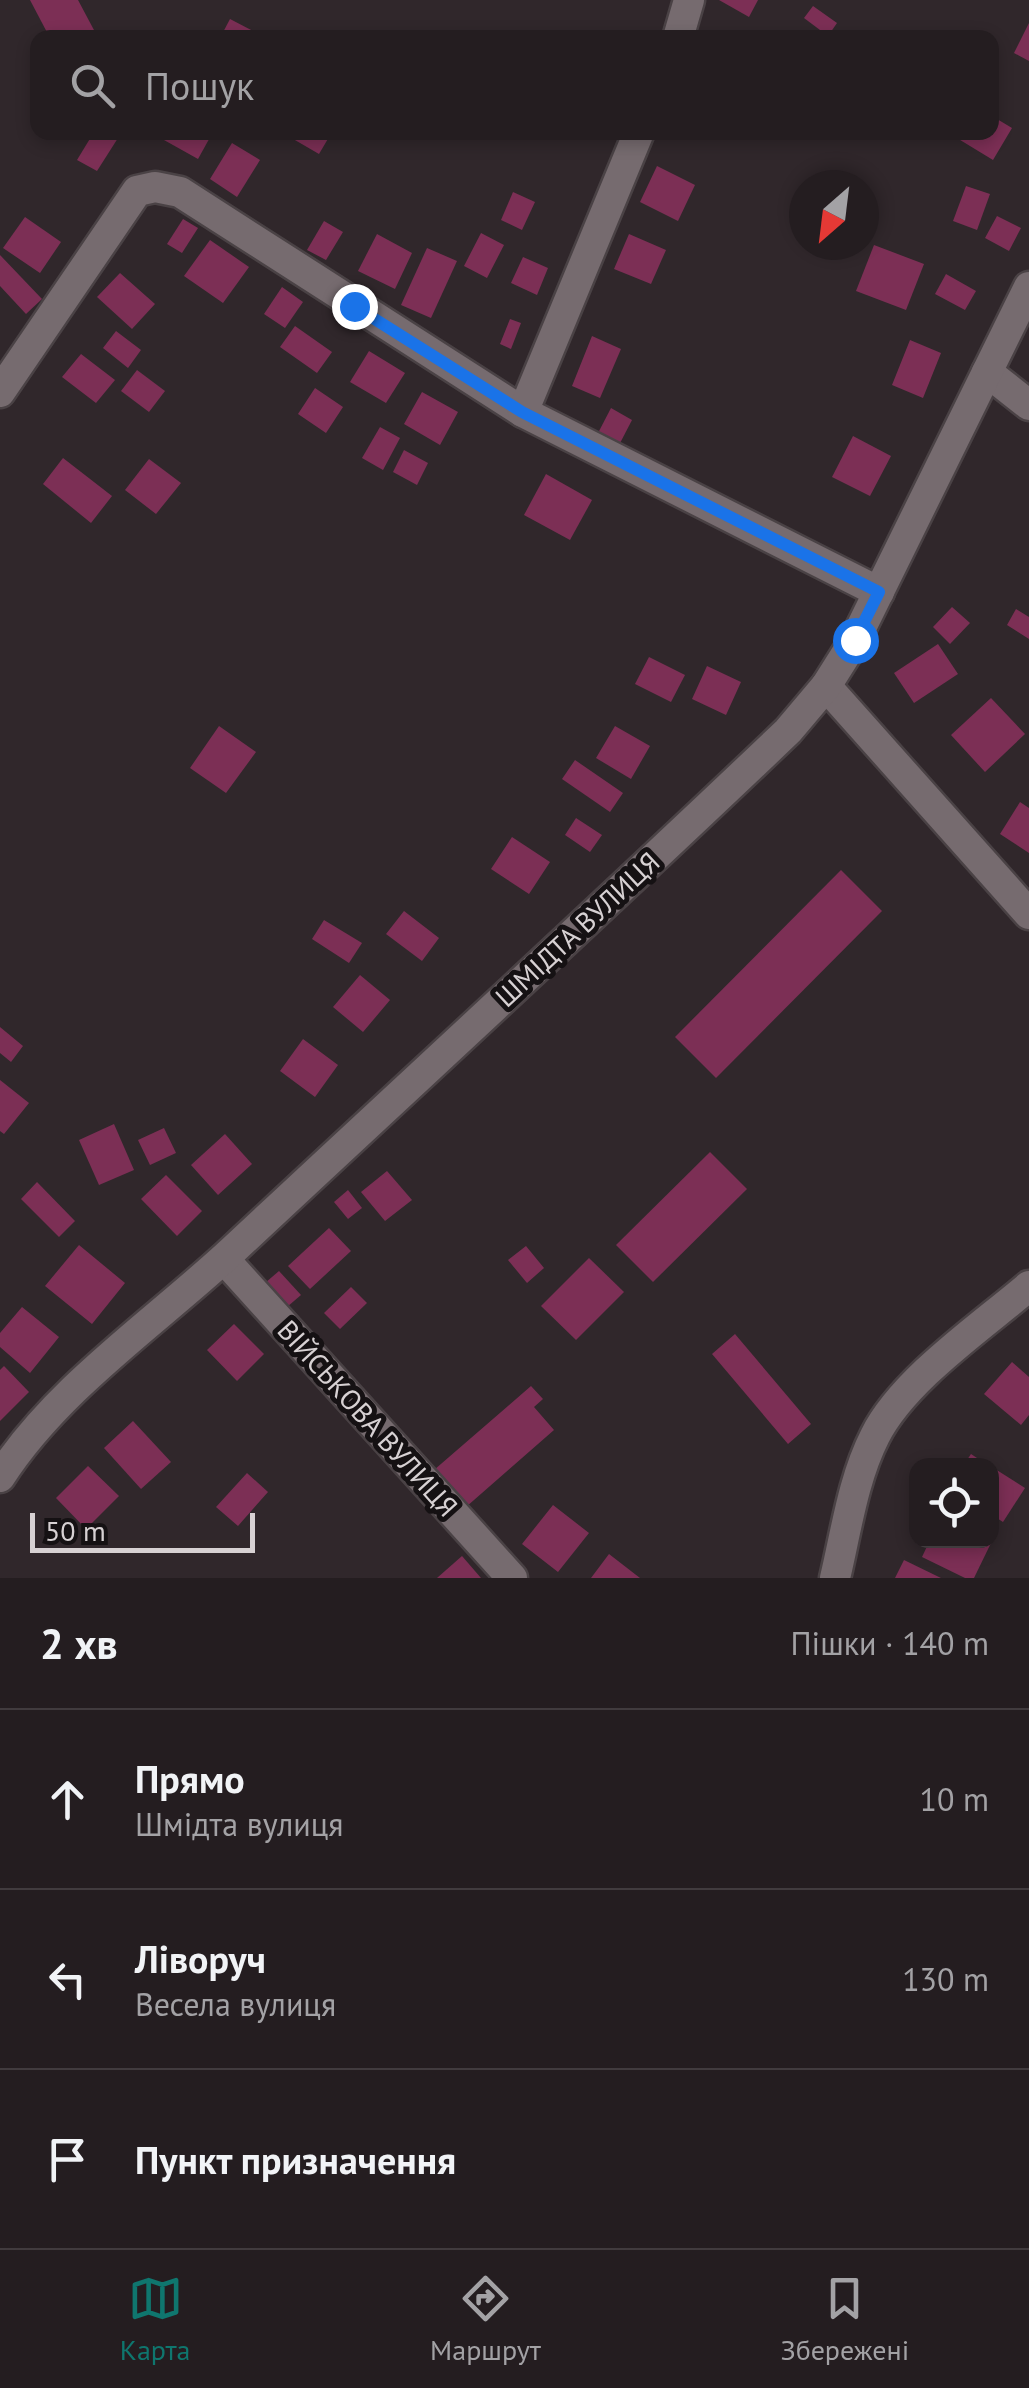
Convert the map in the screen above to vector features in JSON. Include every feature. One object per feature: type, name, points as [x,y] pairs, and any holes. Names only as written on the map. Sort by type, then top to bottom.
[{"type":"street","points":[[680,30],[689,0]]},
{"type":"street","points":[[522,412],[636,140]]},
{"type":"street","points":[[0,392],[137,191],[155,187],[180,192],[522,412],[879,592]]},
{"type":"street","name":"ШМІДТА ВУЛИЦЯ","points":[[0,1477],[74,1391],[224,1258],[788,731],[826,686],[855,640],[1029,287]]},
{"type":"street","points":[[987,372],[1029,405]]},
{"type":"street","points":[[826,686],[1029,914]]},
{"type":"street","name":"ВІЙСЬКОВА ВУЛИЦЯ","points":[[224,1258],[512,1578]]},
{"type":"street","points":[[835,1578],[858,1482],[874,1437],[900,1397],[1029,1286]]},
{"type":"building","points":[[30,0],[78,0],[94,30],[46,30]]},
{"type":"building","points":[[719,0],[758,0],[749,17]]},
{"type":"building","points":[[813,6],[837,23],[832,30],[820,30],[804,18]]},
{"type":"building","points":[[230,19],[251,30],[224,30]]},
{"type":"building","points":[[1029,23],[1029,61],[1014,53]]},
{"type":"building","points":[[999,120],[1012,128],[993,160],[960,140],[999,140]]},
{"type":"building","points":[[89,140],[117,140],[97,171],[77,160]]},
{"type":"building","points":[[164,140],[209,140],[198,159]]},
{"type":"building","points":[[295,140],[327,140],[319,154]]},
{"type":"building","points":[[232,143],[260,160],[237,197],[210,179]]},
{"type":"building","points":[[657,166],[695,185],[678,221],[640,202]]},
{"type":"building","points":[[966,186],[990,194],[977,230],[953,221]]},
{"type":"building","points":[[513,192],[535,202],[522,230],[501,220]]},
{"type":"building","points":[[997,216],[1021,228],[1009,251],[985,238]]},
{"type":"building","points":[[25,217],[61,242],[40,273],[3,248]]},
{"type":"building","points":[[183,219],[198,228],[182,253],[167,244]]},
{"type":"building","points":[[324,221],[343,232],[326,260],[307,250]]},
{"type":"building","points":[[481,233],[504,245],[487,278],[464,266]]},
{"type":"building","points":[[377,234],[412,253],[395,289],[358,271]]},
{"type":"building","points":[[629,234],[666,250],[651,284],[614,269]]},
{"type":"building","points":[[210,240],[249,267],[223,303],[184,276]]},
{"type":"building","points":[[879,247],[924,264],[906,310],[856,291],[868,260],[879,260]]},
{"type":"building","points":[[427,248],[457,261],[431,318],[401,305]]},
{"type":"building","points":[[0,255],[42,299],[26,314],[0,286]]},
{"type":"building","points":[[523,257],[548,268],[537,295],[511,283]]},
{"type":"building","points":[[120,273],[155,304],[132,329],[97,297]]},
{"type":"building","points":[[946,274],[976,291],[965,310],[935,294]]},
{"type":"building","points":[[282,287],[303,302],[285,328],[264,314]]},
{"type":"building","points":[[510,319],[521,323],[511,349],[500,344]]},
{"type":"building","points":[[295,326],[332,352],[317,373],[280,347]]},
{"type":"building","points":[[116,331],[141,350],[128,368],[103,348]]},
{"type":"building","points":[[592,336],[621,349],[600,398],[572,386]]},
{"type":"building","points":[[910,340],[941,353],[923,398],[892,385]]},
{"type":"building","points":[[369,351],[405,373],[386,403],[350,382]]},
{"type":"building","points":[[81,354],[115,380],[96,403],[62,377]]},
{"type":"building","points":[[137,370],[165,391],[149,412],[121,391]]},
{"type":"building","points":[[315,388],[343,407],[326,433],[298,414]]},
{"type":"building","points":[[422,392],[458,412],[440,445],[404,424]]},
{"type":"building","points":[[611,408],[632,420],[618,447],[597,435]]},
{"type":"building","points":[[380,427],[400,438],[383,470],[362,458]]},
{"type":"building","points":[[853,436],[891,456],[870,496],[832,477]]},
{"type":"building","points":[[404,450],[428,463],[417,485],[393,472]]},
{"type":"building","points":[[63,458],[112,496],[91,523],[43,484]]},
{"type":"building","points":[[149,459],[181,483],[156,514],[125,490]]},
{"type":"building","points":[[546,474],[592,500],[570,540],[524,515]]},
{"type":"building","points":[[952,607],[970,623],[950,644],[933,627]]},
{"type":"building","points":[[1016,609],[1029,617],[1029,639],[1007,625]]},
{"type":"building","points":[[938,644],[958,674],[914,703],[894,673]]},
{"type":"building","points":[[649,657],[685,675],[671,702],[635,684]]},
{"type":"building","points":[[707,666],[741,682],[726,715],[692,699]]},
{"type":"building","points":[[991,698],[1025,734],[985,772],[951,735]]},
{"type":"building","points":[[219,726],[256,752],[226,793],[190,768]]},
{"type":"building","points":[[615,726],[650,746],[631,779],[596,758]]},
{"type":"building","points":[[575,760],[623,793],[610,812],[562,779]]},
{"type":"building","points":[[1020,802],[1029,808],[1029,853],[1000,834]]},
{"type":"building","points":[[576,818],[602,835],[590,852],[565,835]]},
{"type":"building","points":[[512,837],[550,862],[529,894],[491,869]]},
{"type":"building","points":[[841,870],[882,911],[716,1078],[675,1037]]},
{"type":"building","points":[[404,911],[439,938],[422,961],[386,934]]},
{"type":"building","points":[[324,920],[362,943],[349,963],[312,939]]},
{"type":"building","points":[[360,975],[390,1000],[363,1032],[333,1007]]},
{"type":"building","points":[[0,1027],[23,1046],[11,1062],[0,1053]]},
{"type":"building","points":[[303,1039],[338,1065],[315,1097],[280,1071]]},
{"type":"building","points":[[0,1080],[29,1103],[4,1134],[0,1131]]},
{"type":"building","points":[[114,1124],[134,1170],[99,1185],[79,1140]]},
{"type":"building","points":[[164,1128],[176,1153],[150,1165],[138,1140]]},
{"type":"building","points":[[225,1134],[252,1164],[218,1195],[191,1165]]},
{"type":"building","points":[[710,1152],[747,1189],[653,1282],[616,1245]]},
{"type":"building","points":[[387,1171],[412,1200],[385,1221],[361,1192]]},
{"type":"building","points":[[166,1175],[202,1211],[177,1236],[141,1199]]},
{"type":"building","points":[[37,1182],[75,1221],[59,1237],[21,1199]]},
{"type":"building","points":[[348,1190],[362,1208],[348,1219],[334,1202]]},
{"type":"building","points":[[329,1228],[351,1251],[310,1289],[288,1266]]},
{"type":"building","points":[[79,1245],[125,1283],[92,1324],[45,1286]]},
{"type":"building","points":[[526,1246],[544,1268],[527,1283],[508,1260]]},
{"type":"building","points":[[589,1258],[624,1292],[576,1340],[541,1306]]},
{"type":"building","points":[[279,1271],[301,1295],[287,1307],[265,1283]]},
{"type":"building","points":[[351,1287],[367,1303],[340,1329],[324,1313]]},
{"type":"building","points":[[22,1307],[59,1337],[30,1373],[0,1347],[0,1333]]},
{"type":"building","points":[[234,1324],[264,1354],[237,1381],[207,1350]]},
{"type":"building","points":[[735,1334],[811,1424],[788,1444],[712,1354]]},
{"type":"building","points":[[1012,1362],[1029,1377],[1029,1415],[1021,1425],[984,1394]]},
{"type":"building","points":[[4,1366],[29,1392],[0,1421],[0,1370]]},
{"type":"building","points":[[531,1386],[543,1399],[534,1407],[554,1430],[466,1507],[434,1470]]},
{"type":"building","points":[[133,1421],[171,1462],[141,1489],[104,1448]]},
{"type":"building","points":[[88,1466],[119,1496],[86,1529],[56,1498]]},
{"type":"building","points":[[999,1471],[1025,1488],[1003,1522],[999,1519]]},
{"type":"building","points":[[247,1473],[268,1492],[238,1526],[216,1507]]},
{"type":"building","points":[[553,1505],[589,1533],[558,1572],[522,1544]]},
{"type":"building","points":[[926,1548],[989,1548],[974,1578],[965,1578],[922,1557]]},
{"type":"building","points":[[609,1554],[640,1578],[591,1578]]},
{"type":"building","points":[[462,1556],[481,1578],[437,1578]]},
{"type":"building","points":[[904,1560],[941,1578],[895,1578]]},
{"type":"route","points":[[354,306],[522,412],[879,592],[855,640]]}]
